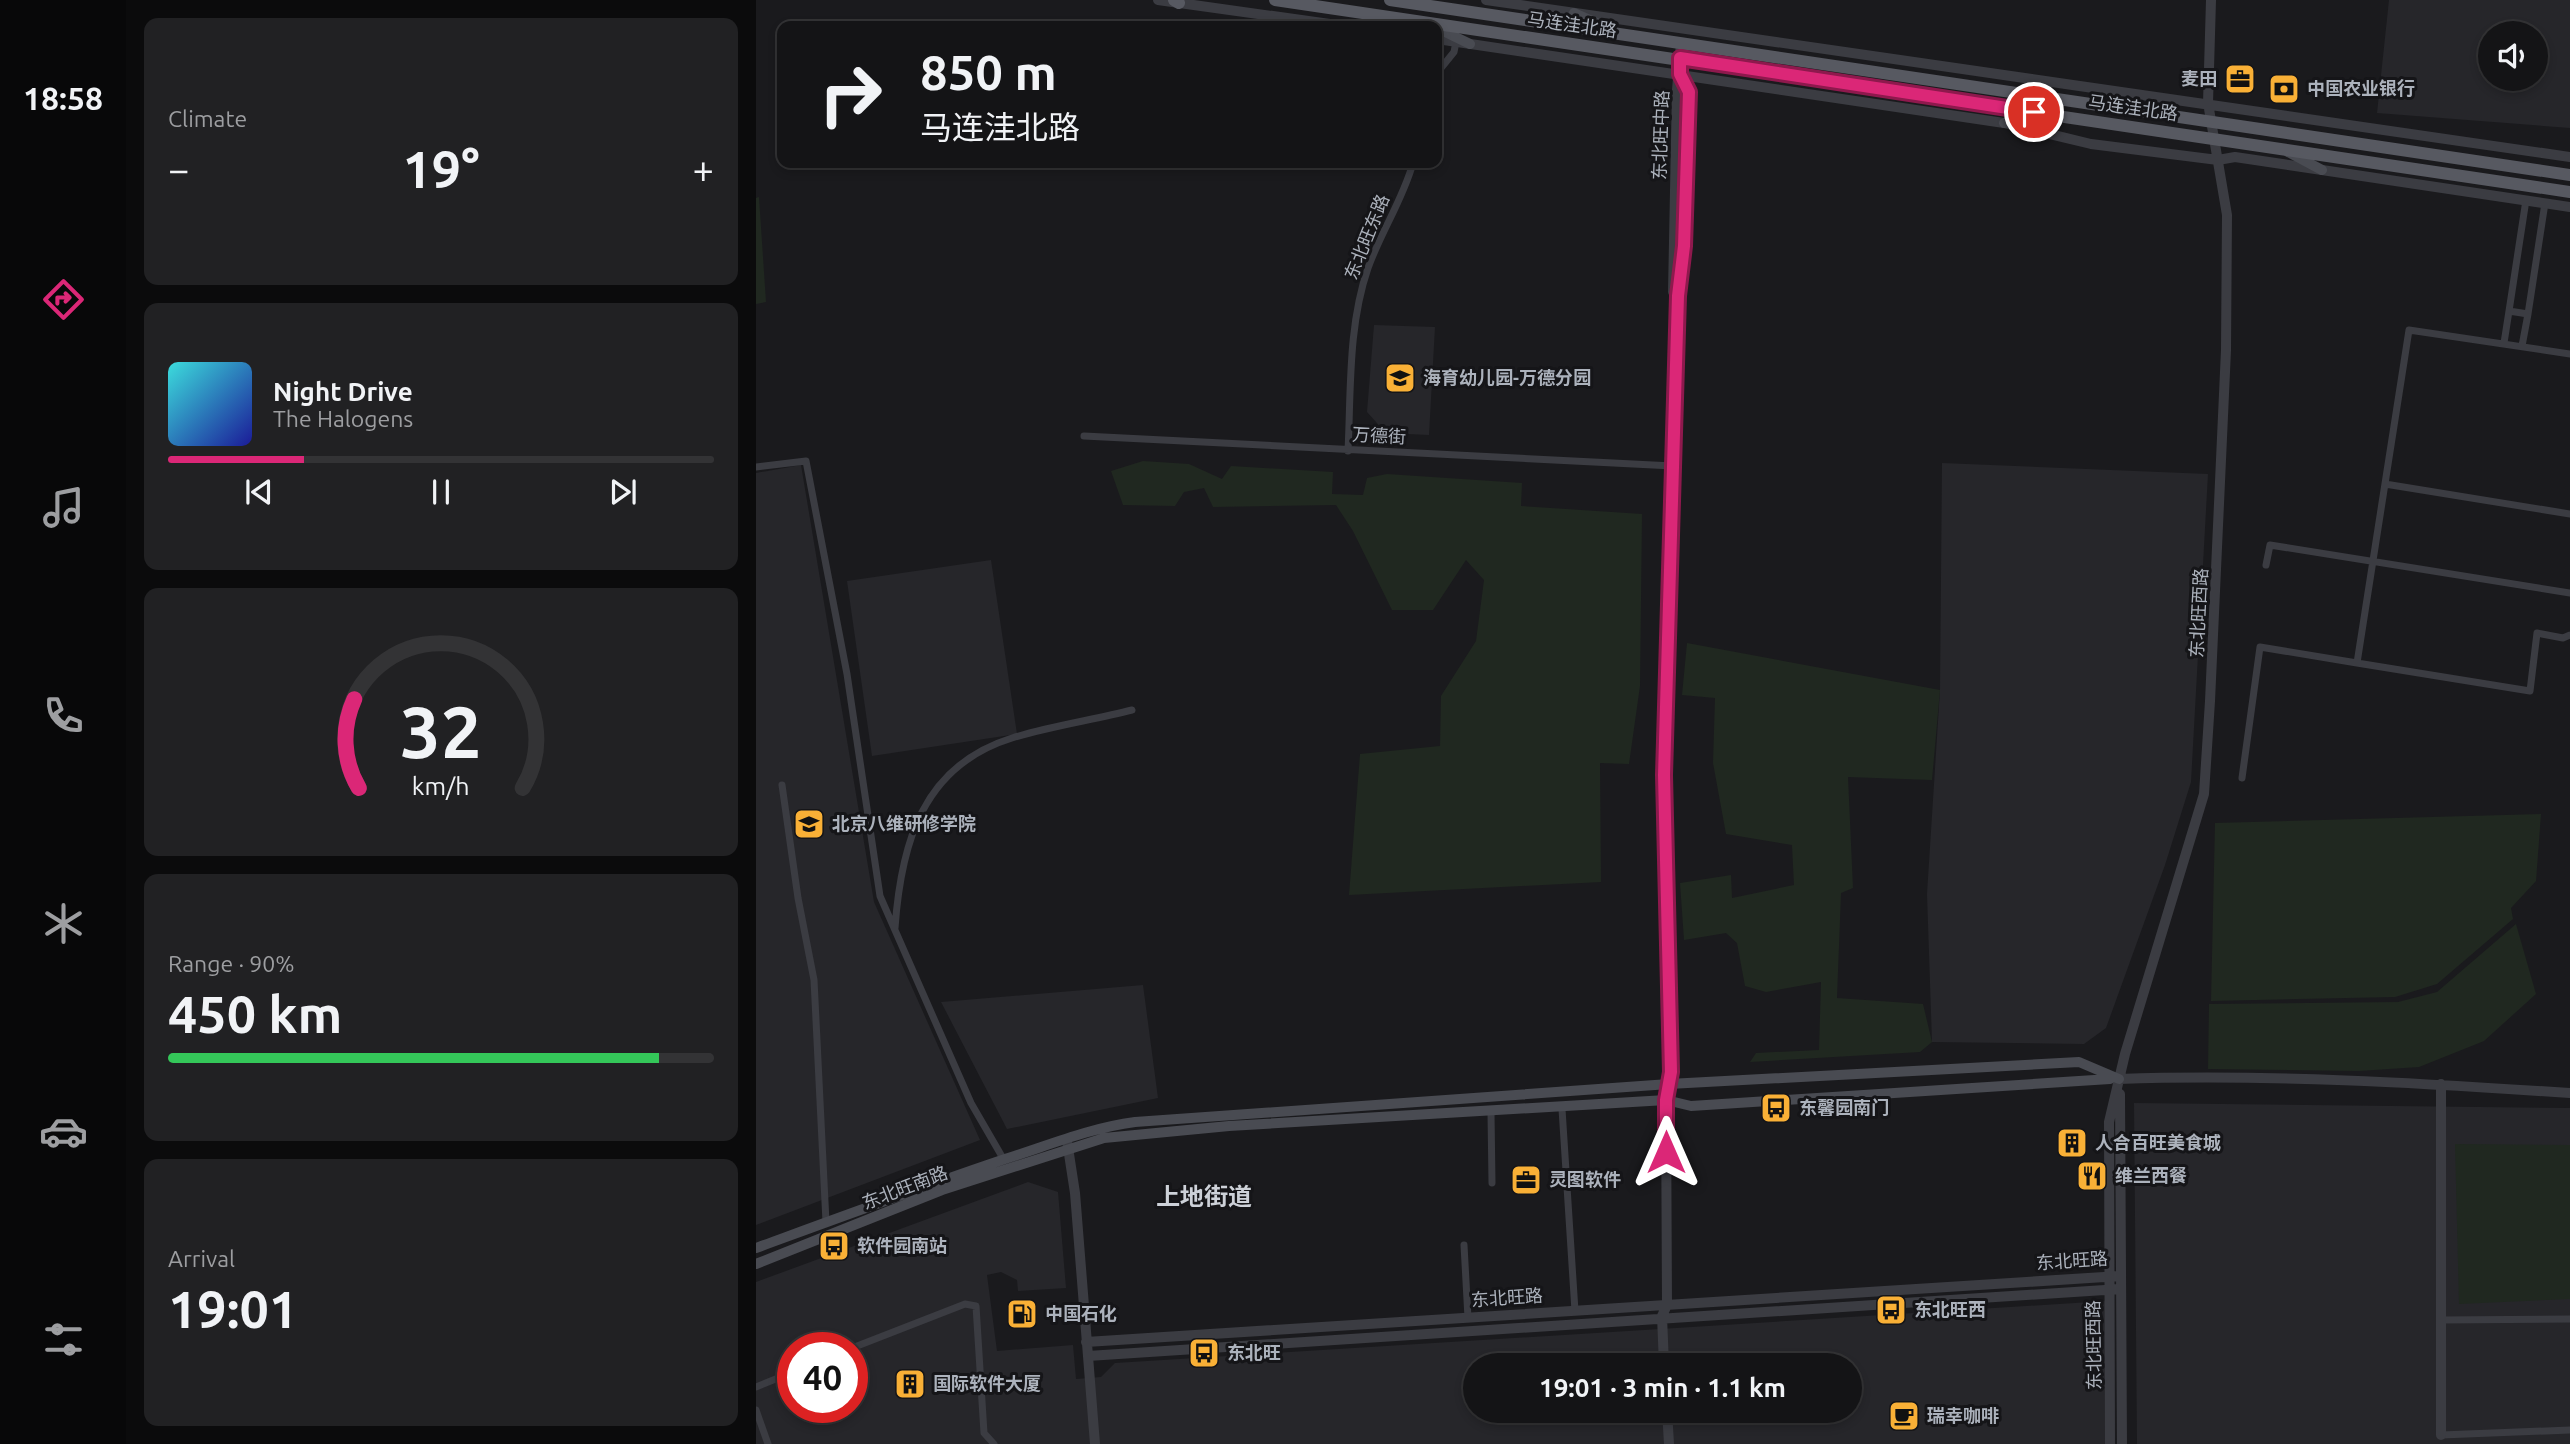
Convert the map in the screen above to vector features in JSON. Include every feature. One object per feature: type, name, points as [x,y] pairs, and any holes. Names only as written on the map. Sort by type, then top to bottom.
[{"type":"main road","name":"马连洼北路","points":[[1275,0],[1405,21]]},
{"type":"main road","name":"马连洼北路","points":[[1390,0],[1421,2],[2570,175]]},
{"type":"main road","points":[[1574,13],[1622,34]]},
{"type":"main road","name":"马连洼北路","points":[[1442,27],[1680,58],[2570,192]]},
{"type":"main road","points":[[1442,31],[1470,44]]},
{"type":"main road","points":[[2004,123],[2059,115]]},
{"type":"main road","points":[[2280,148],[2322,170]]},
{"type":"main road","points":[[1067,1138],[1101,1127],[1135,1122],[1669,1084],[2079,1062],[2119,1079]]},
{"type":"main road","points":[[1069,1151],[1104,1138],[1229,1126],[1562,1109],[1666,1100],[1691,1106],[2119,1079]]},
{"type":"main road","name":"东北旺南路","points":[[756,1248],[1067,1138]]},
{"type":"main road","name":"东北旺南路","points":[[756,1264],[942,1190],[1069,1151]]},
{"type":"street","points":[[1157,0],[1309,21]]},
{"type":"street","name":"马连洼北路","points":[[1486,0],[2570,156]]},
{"type":"street","name":"东北旺西路","points":[[2110,1444],[2107,1160],[2109,1122],[2169,901],[2204,794],[2226,350],[2227,215],[2207,103],[2211,0]]},
{"type":"street","points":[[1421,2],[1428,21]]},
{"type":"street","name":"马连洼北路","points":[[1442,40],[2004,123],[2091,144],[2218,160],[2235,158],[2570,207]]},
{"type":"street","points":[[1442,67],[1454,52],[1456,42]]},
{"type":"street","name":"东北旺中路","points":[[1667,1305],[1666,1100],[1669,1084],[1664,798],[1678,296],[1673,292],[1672,244],[1681,43]]},
{"type":"street","name":"东北旺东路","points":[[1349,451],[1353,337],[1359,305],[1368,268],[1411,168]]},
{"type":"street","points":[[2504,343],[2526,200]]},
{"type":"street","points":[[2522,346],[2545,203]]},
{"type":"street","points":[[2509,311],[2528,314]]},
{"type":"street","points":[[2357,663],[2409,330],[2570,354]]},
{"type":"street","name":"万德街","points":[[1084,436],[1673,466]]},
{"type":"street","points":[[756,467],[806,461],[847,674],[880,896],[971,1102],[1004,1160]]},
{"type":"street","points":[[2385,484],[2570,514]]},
{"type":"street","points":[[2266,565],[2270,545],[2570,593]]},
{"type":"street","points":[[2242,778],[2260,648],[2530,691],[2537,633],[2563,638],[2570,635]]},
{"type":"street","points":[[895,932],[905,849],[921,810],[946,779],[978,753],[1011,738],[1132,710]]},
{"type":"street","points":[[782,785],[814,980],[826,1222]]},
{"type":"street","points":[[2119,1079],[2191,1077],[2441,1084],[2570,1093]]},
{"type":"street","name":"东北旺西路","points":[[2119,1079],[2122,1444]]},
{"type":"street","points":[[2441,1084],[2441,1435],[2570,1430]]},
{"type":"street","points":[[1562,1109],[1575,1311]]},
{"type":"street","points":[[1491,1113],[1492,1183]]},
{"type":"street","points":[[1067,1138],[1075,1192],[1095,1444]]},
{"type":"street","points":[[1464,1245],[1468,1318]]},
{"type":"street","name":"东北旺路","points":[[1086,1342],[2120,1276]]},
{"type":"street","name":"东北旺路","points":[[1088,1356],[1661,1316],[2120,1289]]},
{"type":"street","points":[[868,1343],[965,1304],[976,1306],[984,1433],[994,1444]]},
{"type":"street","points":[[1663,1353],[1661,1316],[1667,1305]]},
{"type":"street","points":[[2441,1320],[2570,1319]]},
{"type":"street","points":[[756,1387],[777,1378]]},
{"type":"street","points":[[756,1410],[768,1444]]},
{"type":"street","points":[[1668,1423],[1669,1444]]},
{"type":"shaded area","points":[[2389,0],[2570,0],[2570,128],[2377,113]]},
{"type":"shaded area","points":[[759,197],[766,302],[756,304],[756,198]]},
{"type":"shaded area","name":"海育幼儿园-万德分园","points":[[1374,325],[1435,327],[1429,435],[1386,433],[1367,412]]},
{"type":"shaded area","points":[[1143,461],[1189,464],[1222,479],[1231,466],[1333,472],[1332,494],[1363,495],[1367,478],[1387,474],[1522,483],[1521,506],[1642,514],[1640,686],[1629,764],[1600,763],[1601,882],[1349,895],[1360,754],[1440,746],[1441,696],[1476,641],[1484,580],[1466,560],[1433,610],[1392,610],[1353,531],[1336,505],[1213,507],[1204,488],[1184,492],[1175,506],[1123,505],[1111,471]]},
{"type":"shaded area","points":[[1942,463],[2208,474],[2191,782],[2165,865],[2106,1028],[2084,1044],[1932,1042],[1927,894],[1940,690]]},
{"type":"shaded area","name":"北京八维研修学院","points":[[801,465],[874,902],[980,1140],[756,1225],[756,473]]},
{"type":"shaded area","points":[[991,560],[1017,734],[872,756],[847,581]]},
{"type":"shaded area","points":[[1687,643],[1940,690],[1932,780],[1848,777],[1853,888],[1841,893],[1837,998],[1923,1004],[1932,1042],[1920,1052],[1750,1062],[1756,1053],[1819,1050],[1821,982],[1766,992],[1745,986],[1737,943],[1726,933],[1684,940],[1680,883],[1731,875],[1732,898],[1794,885],[1792,845],[1726,834],[1713,763],[1715,698],[1682,695]]},
{"type":"shaded area","points":[[2541,814],[2536,881],[2511,908],[2513,919],[2437,984],[2395,997],[2211,1001],[2215,823]]},
{"type":"shaded area","points":[[2516,924],[2536,994],[2484,1041],[2419,1067],[2359,1071],[2208,1069],[2209,1004],[2398,1002],[2437,992]]},
{"type":"shaded area","points":[[1143,985],[1158,1098],[1007,1129],[941,1002]]},
{"type":"shaded area","points":[[2134,1103],[2570,1108],[2570,1444],[2137,1444]]},
{"type":"shaded area","points":[[2455,1144],[2570,1145],[2570,1299],[2459,1304]]},
{"type":"shaded area","points":[[1028,1182],[1058,1192],[1066,1288],[1018,1291],[1017,1280],[1001,1272],[987,1275],[997,1351],[1073,1345],[1076,1379],[1101,1377],[1115,1363],[2106,1301],[2107,1444],[756,1444],[756,1282]]},
{"type":"place","name":"麦田","points":[[2240,79]]},
{"type":"place","name":"中国农业银行","points":[[2284,89]]},
{"type":"place","name":"海育幼儿园-万德分园","points":[[1400,378]]},
{"type":"place","name":"北京八维研修学院","points":[[809,824]]},
{"type":"place","name":"东馨园南门","points":[[1776,1108]]},
{"type":"place","name":"人合百旺美食城","points":[[2072,1143]]},
{"type":"place","name":"维兰西餐","points":[[2092,1176]]},
{"type":"place","name":"灵图软件","points":[[1526,1180]]},
{"type":"place","name":"软件园南站","points":[[834,1246]]},
{"type":"place","name":"东北旺西","points":[[1891,1310]]},
{"type":"place","name":"中国石化","points":[[1022,1314]]},
{"type":"place","name":"东北旺","points":[[1204,1353]]},
{"type":"place","name":"国际软件大厦","points":[[910,1384]]},
{"type":"place","name":"瑞幸咖啡","points":[[1904,1416]]},
{"type":"district","name":"上地街道","points":[[1204,1197]]},
{"type":"route","points":[[1666,1152],[1666,1100],[1671,1072],[1664,761],[1678,296],[1681,292],[1684,246],[1689,92],[1680,74],[1680,58],[2034,112]]}]
